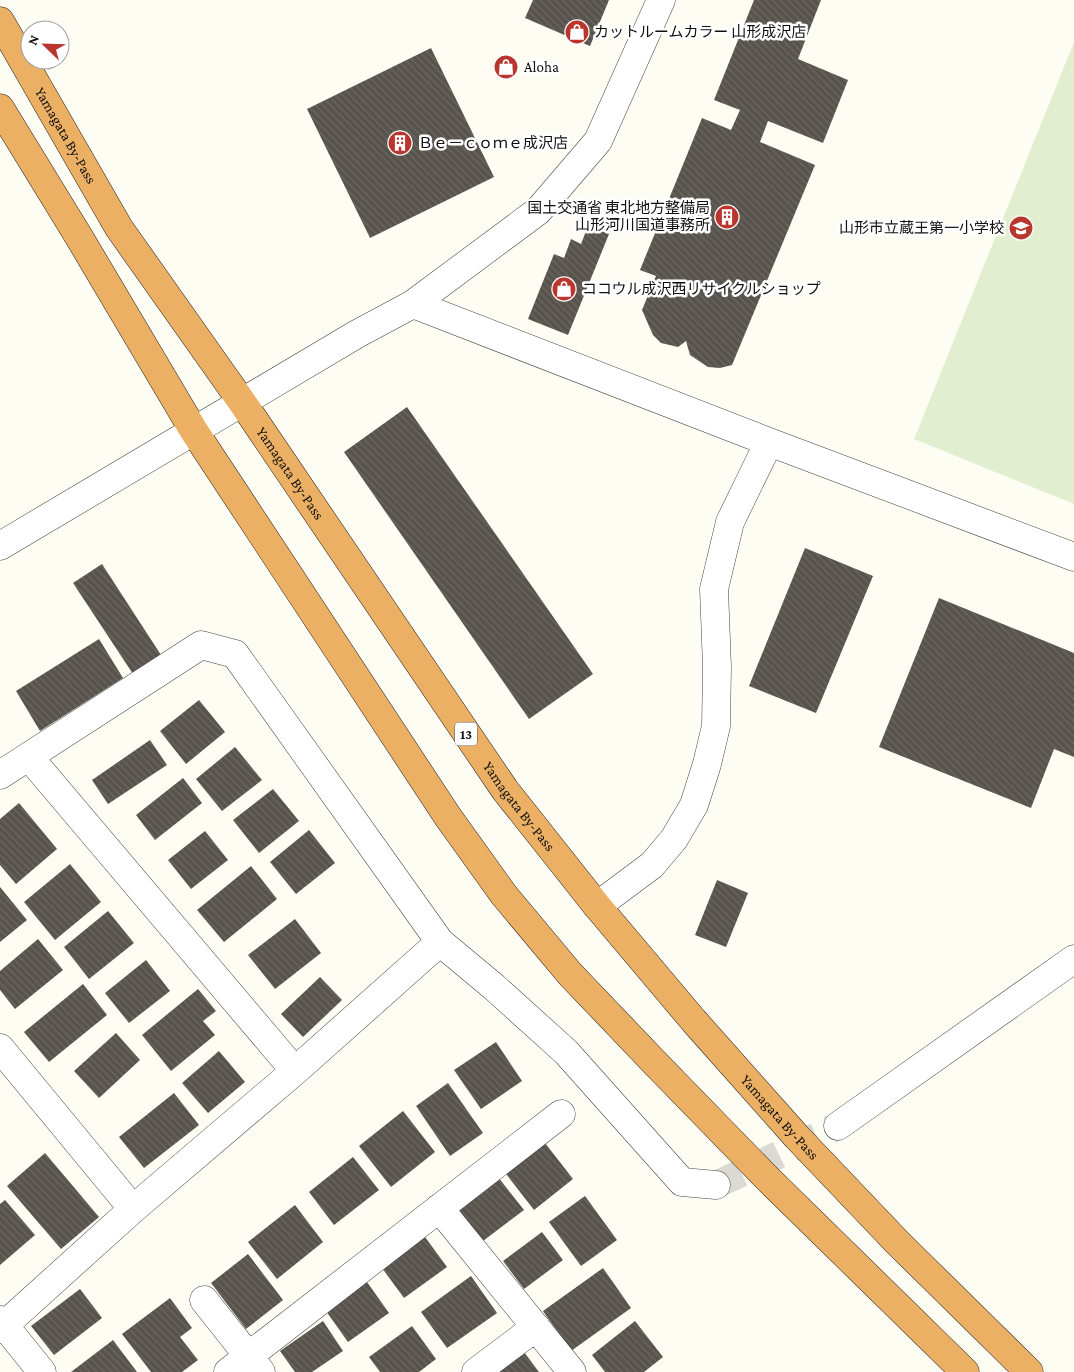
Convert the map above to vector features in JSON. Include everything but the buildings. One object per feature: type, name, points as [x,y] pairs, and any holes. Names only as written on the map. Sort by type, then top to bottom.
[{"type":"highway","name":"Yamagata By-Pass","points":[[0,21],[119,228],[242,402],[505,790],[597,906],[694,1021],[797,1138],[897,1242],[1029,1372]]},
{"type":"highway","points":[[0,108],[194,431],[448,817],[504,895],[570,974],[670,1078],[767,1178],[965,1372]]},
{"type":"street","points":[[0,546],[357,334],[413,304],[538,211],[598,141],[662,0]]},
{"type":"street","points":[[413,304],[769,442],[1074,557]]},
{"type":"street","points":[[597,906],[652,865],[674,839],[694,805],[707,764],[716,726],[717,667],[714,589],[730,522],[769,442]]},
{"type":"street","points":[[0,775],[201,645],[235,654],[440,942],[494,987],[566,1052],[682,1182],[716,1185]]},
{"type":"street","points":[[29,757],[295,1071]]},
{"type":"street","points":[[42,1372],[1,1325],[295,1071],[440,942]]},
{"type":"street","points":[[838,1126],[1074,959]]},
{"type":"street","points":[[0,1048],[133,1209]]},
{"type":"street","points":[[204,1300],[246,1367],[439,1208],[562,1114]]},
{"type":"street","points":[[439,1208],[572,1372]]},
{"type":"street","points":[[476,1372],[536,1327]]},
{"type":"green space","name":"山形市立蔵王第一小学校","points":[[1074,42],[1074,504],[914,439]]},
{"type":"tunnel","points":[[716,1185],[838,1126]]},
{"type":"place","name":"カットルームカラー 山形成沢店","points":[[577,32]]},
{"type":"place","name":"Aloha","points":[[506,67]]},
{"type":"place","name":"Ｂｅ－ｃｏｍｅ成沢店","points":[[400,143]]},
{"type":"place","name":"国土交通省 東北地方整備局 山形河川国道事務所","points":[[727,217]]},
{"type":"place","name":"山形市立蔵王第一小学校","points":[[1021,228]]},
{"type":"place","name":"ココウル成沢西リサイクルショップ","points":[[564,289]]}]
